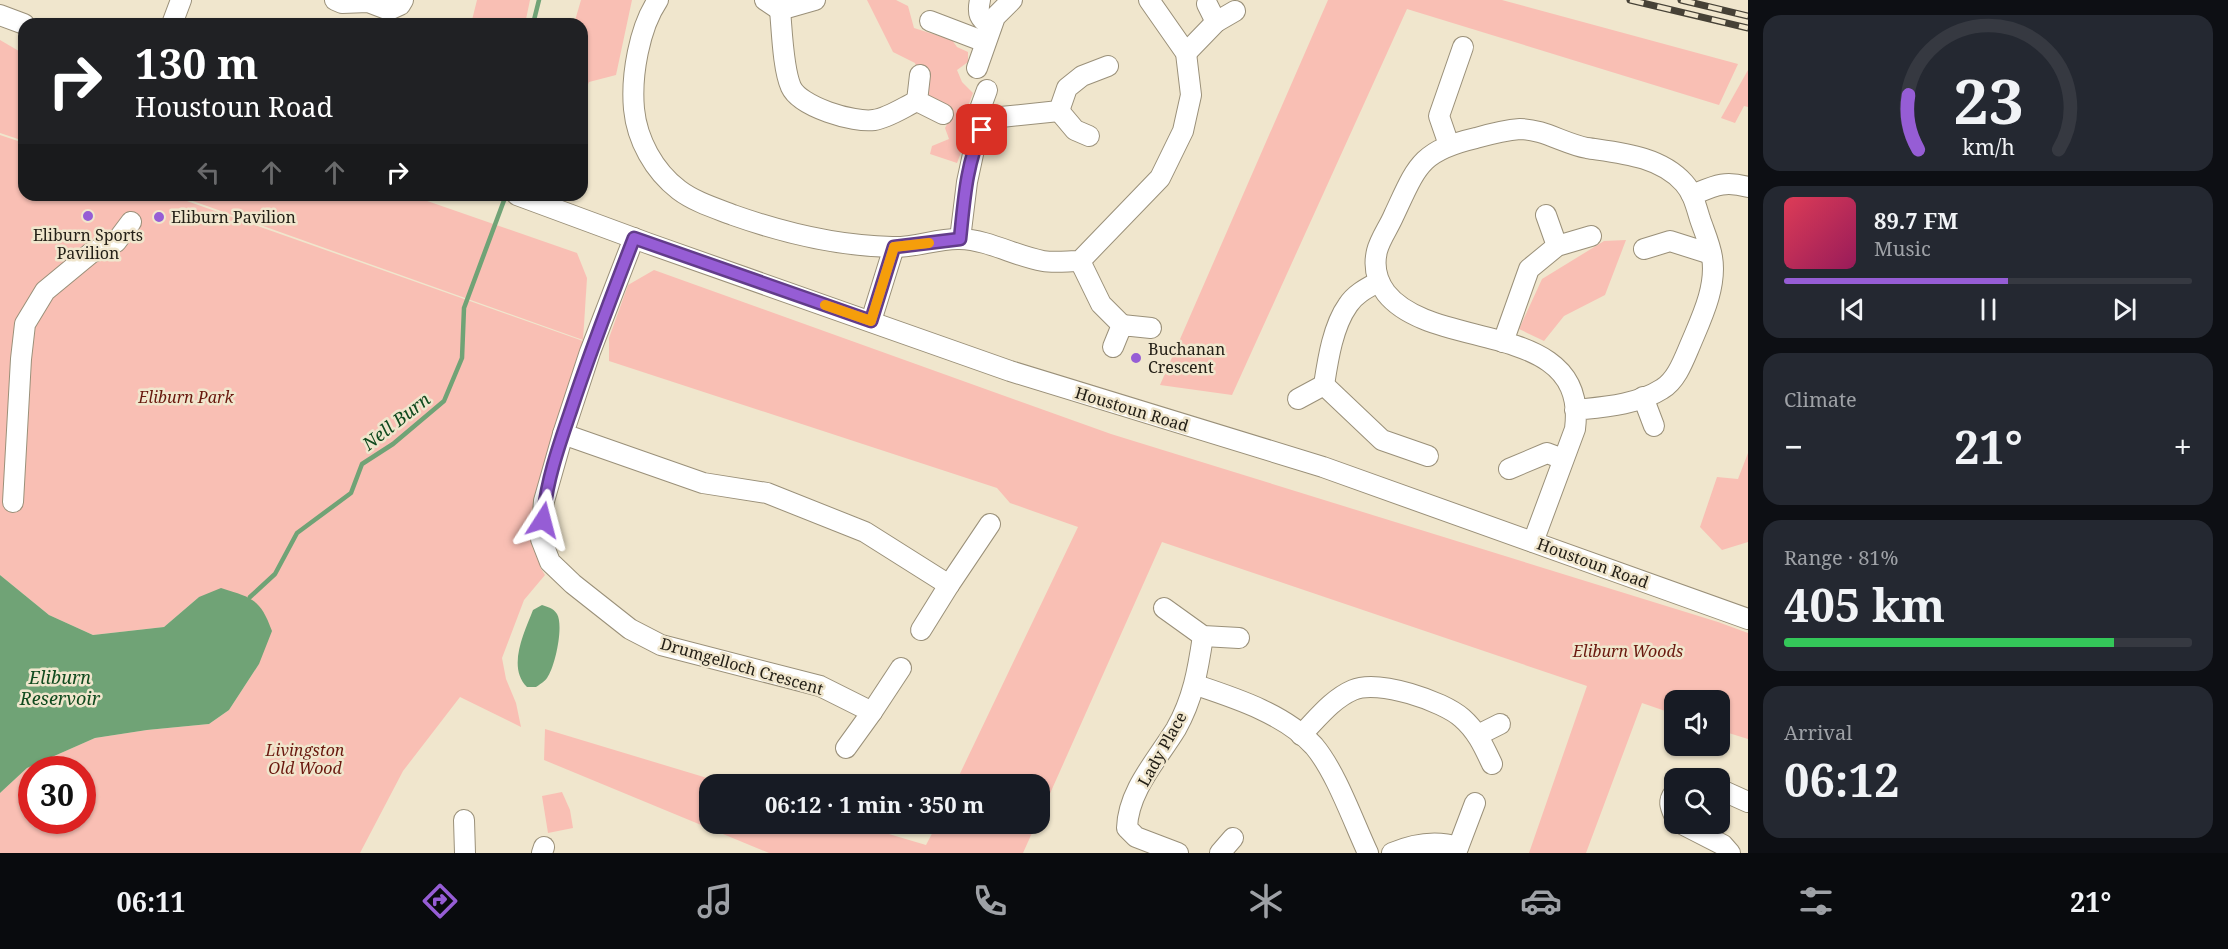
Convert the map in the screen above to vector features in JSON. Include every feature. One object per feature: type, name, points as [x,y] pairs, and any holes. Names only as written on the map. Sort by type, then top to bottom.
[{"type":"street","points":[[174,18],[181,0]]},
{"type":"street","points":[[335,0],[342,3],[368,2],[389,10],[400,5],[402,0]]},
{"type":"street","points":[[658,0],[635,63],[633,93],[636,123],[643,144],[656,165],[679,190],[716,208],[754,222],[827,242],[894,247],[960,239],[998,247],[1043,261],[1080,261],[1160,178],[1183,131],[1191,95],[1186,53],[1149,0]]},
{"type":"street","points":[[815,0],[772,5],[792,89],[808,103],[850,118],[875,120],[916,101]]},
{"type":"street","points":[[980,0],[977,11],[988,34]]},
{"type":"street","points":[[977,68],[995,16],[1012,0]]},
{"type":"street","points":[[1207,4],[1216,22]]},
{"type":"street","points":[[1186,53],[1216,22],[1235,10]]},
{"type":"street","points":[[0,15],[18,22]]},
{"type":"street","points":[[930,21],[953,30],[988,34]]},
{"type":"street","points":[[1449,144],[1439,116],[1463,47]]},
{"type":"street","points":[[1059,111],[1067,88],[1082,76],[1108,66]]},
{"type":"street","points":[[916,101],[920,75]]},
{"type":"street","points":[[987,90],[980,109],[988,125]]},
{"type":"street","points":[[916,101],[943,114]]},
{"type":"street","points":[[960,239],[966,182],[975,145],[982,130],[1001,117],[1059,111],[1082,133]]},
{"type":"street","points":[[1533,542],[1575,429],[1575,410],[1571,390],[1559,371],[1542,357],[1503,342],[1415,316],[1393,302],[1378,282],[1377,250],[1406,189],[1420,165],[1433,153],[1449,144],[1521,129],[1544,133],[1577,146],[1623,154],[1662,165],[1684,183],[1692,195],[1711,254],[1712,280],[1707,304],[1677,373],[1663,389],[1643,397],[1614,405],[1575,410]]},
{"type":"street","points":[[1692,195],[1731,182],[1748,188]]},
{"type":"street","name":"Houstoun Road","points":[[534,201],[1010,371],[1323,466],[1748,619]]},
{"type":"street","points":[[1546,215],[1557,246]]},
{"type":"street","points":[[13,502],[25,324],[45,291],[91,253],[116,242],[131,222]]},
{"type":"street","points":[[1503,342],[1529,270],[1557,246],[1591,236]]},
{"type":"street","name":"Drumgelloch Crescent","points":[[634,238],[590,352],[562,434],[544,501],[541,539],[550,562],[573,584],[630,629],[661,645],[820,686],[872,712]]},
{"type":"street","points":[[1644,249],[1670,241],[1711,254]]},
{"type":"street","points":[[871,321],[894,247]]},
{"type":"street","points":[[1080,261],[1101,304],[1122,325],[1151,328]]},
{"type":"street","points":[[1324,385],[1331,342],[1348,305],[1362,291],[1378,282]]},
{"type":"street","points":[[1113,347],[1122,325]]},
{"type":"street","points":[[1298,399],[1324,385]]},
{"type":"street","points":[[1324,385],[1382,440],[1428,456]]},
{"type":"street","points":[[1643,397],[1654,426]]},
{"type":"street","points":[[562,434],[703,483],[766,494],[799,506],[865,532],[949,585]]},
{"type":"street","points":[[1509,469],[1547,453],[1563,459]]},
{"type":"street","points":[[921,630],[990,524]]},
{"type":"street","points":[[1164,608],[1203,636],[1239,638]]},
{"type":"street","name":"Lady Place","points":[[1178,853],[1136,837],[1127,828],[1127,815],[1150,765],[1176,729],[1196,685],[1203,636]]},
{"type":"street","points":[[846,748],[901,668]]},
{"type":"street","points":[[1196,685],[1251,704],[1313,745],[1325,762],[1368,853]]},
{"type":"street","points":[[1301,735],[1338,698],[1356,689],[1375,686],[1396,690],[1435,703],[1461,717],[1478,735],[1492,764]]},
{"type":"street","points":[[1478,735],[1500,724]]},
{"type":"street","points":[[1730,794],[1748,802]]},
{"type":"street","points":[[1392,853],[1433,843],[1457,850],[1475,803]]},
{"type":"street","points":[[464,820],[465,853]]},
{"type":"street","points":[[1702,834],[1723,845],[1730,853]]},
{"type":"green space","points":[[477,0],[530,0],[526,18],[472,18]]},
{"type":"green space","points":[[581,0],[632,0],[616,75],[589,82],[588,84],[588,18],[576,18]]},
{"type":"green space","points":[[867,0],[896,0],[908,6],[914,28],[952,40],[957,47],[968,52],[968,62],[957,70],[962,82],[973,93],[964,117],[974,126],[968,134],[957,163],[930,154],[932,146],[949,139],[945,128],[951,117],[927,102],[915,63],[893,52]]},
{"type":"green space","points":[[1328,0],[1502,0],[1738,64],[1719,105],[1407,9],[1232,395],[1160,385]]},
{"type":"green space","points":[[0,40],[18,50],[18,139],[0,133]]},
{"type":"green space","points":[[1748,70],[1748,107],[1744,106],[1735,123],[1721,118]]},
{"type":"green space","name":"Eliburn Park","points":[[0,135],[18,141],[18,201],[187,201],[583,341],[539,526],[540,567],[545,575],[524,600],[502,658],[521,727],[460,697],[403,771],[360,853],[0,853],[0,793],[18,776],[18,834],[96,834],[96,756],[54,756],[95,738],[209,724],[229,710],[259,664],[199,597],[164,627],[93,635],[49,615],[0,575]]},
{"type":"green space","points":[[193,201],[427,201],[577,253],[587,278],[583,340]]},
{"type":"green space","points":[[1626,240],[1605,295],[1564,316],[1544,341],[1519,329],[1542,279],[1604,241]]},
{"type":"green space","name":"Eliburn Woods","points":[[654,270],[1111,434],[1748,633],[1748,739],[1730,733],[1730,690],[1664,690],[1664,711],[1642,703],[1586,853],[1529,853],[1587,686],[1162,542],[1050,794],[1050,774],[960,774],[1078,527],[1010,503],[997,488],[609,361],[609,338],[628,285]]},
{"type":"green space","points":[[1748,453],[1748,542],[1722,550],[1700,527],[1717,477],[1738,479]]},
{"type":"green space","points":[[545,729],[699,776],[699,824],[544,760]]},
{"type":"green space","points":[[562,792],[570,810],[573,828],[548,833],[542,796]]},
{"type":"green space","points":[[723,834],[889,834],[926,845],[932,834],[1032,834],[1023,853],[769,853]]},
{"type":"water","name":"Eliburn Reservoir","points":[[0,575],[49,615],[93,635],[164,627],[199,597],[221,588],[248,597],[259,606],[272,631],[259,664],[229,710],[209,724],[95,738],[54,756],[18,756],[18,776],[0,793]]},
{"type":"water","points":[[542,605],[557,614],[560,628],[558,646],[547,678],[536,687],[527,687],[518,670],[519,650],[533,610]]},
{"type":"waterway","name":"Nell Burn","points":[[534,18],[539,0]]},
{"type":"waterway","name":"Nell Burn","points":[[250,597],[275,574],[297,533],[351,493],[362,464],[393,444],[444,401],[462,358],[464,308],[504,201]]},
{"type":"railway","points":[[1630,0],[1748,28]]},
{"type":"railway","points":[[1681,0],[1748,16]]},
{"type":"slow traffic","points":[[825,305],[871,321],[894,247],[929,243]]},
{"type":"place","name":"Eliburn Sports Pavilion","points":[[88,216]]},
{"type":"place","name":"Eliburn Pavilion","points":[[159,217]]},
{"type":"place","name":"Buchanan Crescent","points":[[1136,358]]},
{"type":"route","points":[[543,520],[544,501],[562,434],[590,352],[634,238],[871,321],[894,247],[960,239],[966,182],[975,145],[982,130]]},
{"type":"park label","name":"Livingston Old Wood","points":[[305,759]]}]
